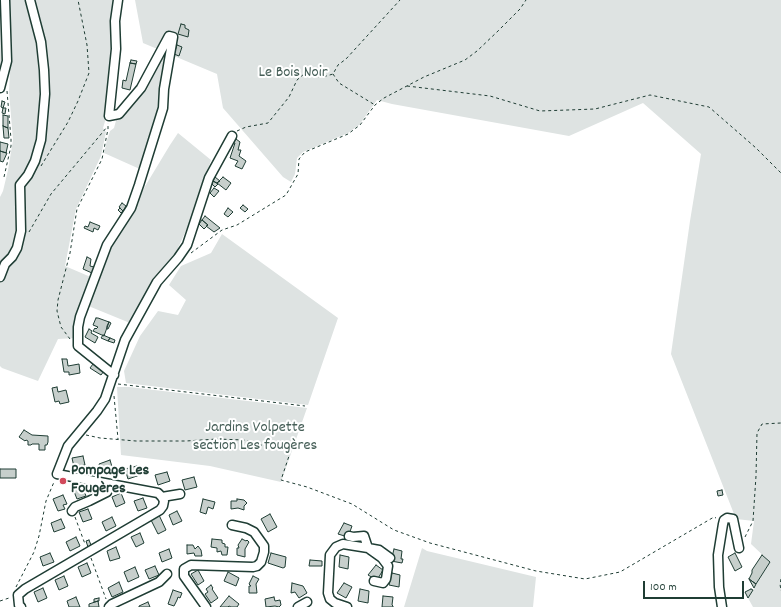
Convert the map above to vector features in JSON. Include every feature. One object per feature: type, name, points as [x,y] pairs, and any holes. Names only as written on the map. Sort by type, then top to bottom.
[{"type":"street","points":[[4,90],[7,61],[5,0]]},
{"type":"street","points":[[0,277],[5,264],[12,257],[21,231],[20,185],[28,175],[41,140],[46,94],[41,42],[30,0]]},
{"type":"street","points":[[114,374],[78,346],[78,327],[80,317],[107,245],[131,208],[163,108],[164,89],[173,37],[169,36],[140,88],[119,114],[109,116],[116,49],[115,21],[118,0]]},
{"type":"street","points":[[21,607],[19,606],[18,595],[25,589],[160,510],[163,506],[164,501],[158,493],[57,474],[68,446],[105,399],[112,384],[124,340],[157,282],[187,245],[209,178],[232,136]]},
{"type":"street","points":[[72,511],[75,507],[107,492],[111,484]]},
{"type":"street","points":[[162,497],[180,494]]},
{"type":"street","points":[[722,607],[719,587],[718,555],[724,520],[727,518],[733,519],[739,548]]},
{"type":"street","points":[[206,607],[184,576],[184,569],[191,565],[253,567],[257,566],[261,562],[264,546],[254,532],[246,528],[232,525]]},
{"type":"street","points":[[349,536],[364,536],[368,548],[376,553],[386,563],[388,570],[385,582],[374,581]]},
{"type":"street","points":[[347,607],[334,603],[330,599],[328,593],[330,555],[336,547],[343,544],[379,550],[390,558]]},
{"type":"street","points":[[109,607],[112,604],[159,582],[167,574]]},
{"type":"street","points":[[298,607],[306,602]]},
{"type":"path","points":[[41,167],[68,122],[89,73],[87,45],[78,0]]},
{"type":"path","points":[[232,136],[236,132],[246,127],[268,122],[289,97],[297,80],[304,74],[309,76],[323,76],[333,74],[338,65],[346,59],[400,0]]},
{"type":"path","points":[[190,254],[222,230],[237,225],[286,195],[298,174],[299,159],[305,152],[348,134],[360,125],[375,105],[384,98],[424,77],[465,60],[498,31],[520,9],[526,0]]},
{"type":"path","points":[[333,74],[339,83],[375,105]]},
{"type":"path","points":[[406,86],[490,96],[540,111],[595,109],[650,95],[709,107],[756,148],[781,173]]},
{"type":"path","points":[[4,90],[11,138],[11,146],[4,177]]},
{"type":"path","points":[[78,346],[68,337],[61,327],[57,311],[58,300],[70,253],[77,209],[102,159],[109,116]]},
{"type":"path","points":[[29,233],[51,194],[108,127]]},
{"type":"path","points":[[118,439],[112,384],[306,406]]},
{"type":"path","points":[[739,548],[753,521],[757,433],[762,424],[781,423]]},
{"type":"path","points":[[78,433],[100,438],[136,441],[217,439],[244,440],[268,447],[284,448],[289,456],[281,480],[307,487],[352,504],[394,530],[430,543],[536,571],[585,579],[620,572],[714,517],[724,520]]},
{"type":"path","points":[[15,587],[34,552],[39,536],[46,501],[57,474]]},
{"type":"path","points":[[781,579],[781,591]]},
{"type":"path","points":[[0,602],[9,598],[12,593]]},
{"type":"green space","points":[[0,0],[4,59],[0,74]]},
{"type":"green space","points":[[8,0],[117,0],[106,118],[103,128],[106,132],[101,156],[76,209],[65,266],[93,278],[76,338],[58,339],[38,381],[0,366],[0,197],[8,170],[13,140],[9,92],[10,70]]},
{"type":"green space","name":"Le Bois Noir","points":[[135,0],[781,0],[781,607],[753,607],[748,598],[770,562],[751,544],[754,521],[736,519],[671,354],[701,154],[643,103],[569,136],[377,100],[359,125],[348,133],[303,152],[297,158],[295,174],[291,182],[283,177],[223,108],[217,74],[143,43]]},
{"type":"green space","points":[[161,57],[168,60],[162,107],[142,170],[104,153],[110,131],[114,128],[117,117]]},
{"type":"green space","points":[[178,133],[211,160],[196,208],[174,257],[157,277],[130,323],[86,305],[112,242],[132,209],[139,203],[139,199],[144,188]]},
{"type":"green space","points":[[222,234],[338,318],[308,405],[126,383],[124,371],[140,336],[158,311],[178,315],[186,300],[169,285],[181,266],[211,253]]},
{"type":"green space","name":"Jardins Volpette section Les fougères","points":[[117,387],[129,387],[307,408],[281,482],[210,466],[121,455]]},
{"type":"green space","points":[[422,548],[427,551],[536,577],[533,607],[404,607]]},
{"type":"building","points":[[181,24],[185,25],[185,28],[189,30],[188,37],[178,34]]},
{"type":"building","points":[[177,45],[182,47],[179,56],[174,54]]},
{"type":"building","points":[[131,60],[137,61],[136,64],[130,63]]},
{"type":"building","points":[[130,63],[136,64],[130,90],[122,88],[123,80],[126,81]]},
{"type":"building","points":[[2,101],[5,102],[3,108],[1,107]]},
{"type":"building","points":[[3,108],[6,108],[5,114],[2,113]]},
{"type":"building","points":[[3,115],[8,116],[8,128],[3,126]]},
{"type":"building","points":[[3,126],[8,128],[9,138],[4,138]]},
{"type":"building","points":[[236,139],[240,142],[238,150],[241,150],[239,156],[246,161],[242,169],[235,166],[238,161],[230,158],[235,143],[233,143]]},
{"type":"building","points":[[0,142],[8,144],[6,153],[0,151]]},
{"type":"building","points":[[0,151],[7,153],[3,162],[0,161]]},
{"type":"building","points":[[215,177],[220,181],[217,183],[213,181]]},
{"type":"building","points":[[223,177],[231,183],[226,190],[217,183]]},
{"type":"building","points":[[213,181],[218,184],[215,187],[212,184]]},
{"type":"building","points":[[214,188],[219,191],[214,197],[210,193]]},
{"type":"building","points":[[122,203],[126,206],[123,211],[119,207]]},
{"type":"building","points":[[243,205],[248,209],[245,212],[240,208]]},
{"type":"building","points":[[120,208],[123,211],[121,213],[118,210]]},
{"type":"building","points":[[228,208],[233,212],[228,217],[224,214]]},
{"type":"building","points":[[205,216],[220,228],[214,232],[206,226],[208,225],[202,220]]},
{"type":"building","points":[[202,220],[208,225],[204,229],[199,224]]},
{"type":"building","points":[[90,222],[100,226],[98,230],[94,228],[93,232],[84,228],[85,226],[88,227]]},
{"type":"building","points":[[87,257],[91,259],[90,266],[94,267],[92,273],[83,269]]},
{"type":"building","points":[[96,318],[109,322],[104,336],[93,331],[98,327],[93,325]]},
{"type":"building","points":[[109,322],[111,323],[107,329],[107,326]]},
{"type":"building","points":[[89,329],[92,331],[91,333],[98,337],[95,343],[85,337]]},
{"type":"building","points":[[103,335],[110,338],[108,341],[101,338]]},
{"type":"building","points":[[110,338],[115,340],[114,343],[108,341]]},
{"type":"building","points":[[62,359],[67,359],[68,366],[79,364],[80,373],[69,375],[69,372],[64,372]]},
{"type":"building","points":[[93,364],[104,371],[101,375],[90,368]]},
{"type":"building","points":[[57,387],[58,392],[66,390],[69,402],[60,404],[59,401],[55,402],[52,388]]},
{"type":"building","points":[[24,430],[32,435],[48,436],[48,442],[47,445],[45,445],[45,450],[39,450],[39,444],[28,445],[28,441],[25,441],[19,437]]},
{"type":"building","points":[[83,456],[85,465],[74,467],[72,458]]},
{"type":"building","points":[[110,460],[113,470],[102,473],[99,464]]},
{"type":"building","points":[[137,466],[140,475],[128,479],[125,469]]},
{"type":"building","points":[[0,469],[16,469],[16,478],[0,478]]},
{"type":"building","points":[[167,472],[170,481],[158,485],[155,475]]},
{"type":"building","points":[[194,477],[197,487],[185,490],[182,480]]},
{"type":"building","points":[[82,486],[86,496],[77,499],[73,489]]},
{"type":"building","points":[[722,490],[723,495],[718,496],[717,491]]},
{"type":"building","points":[[121,493],[125,503],[116,507],[112,497]]},
{"type":"building","points":[[63,495],[67,504],[63,505],[65,509],[58,511],[53,499]]},
{"type":"building","points":[[143,498],[147,508],[138,511],[134,501]]},
{"type":"building","points":[[203,499],[215,502],[213,509],[208,507],[206,514],[200,512]]},
{"type":"building","points":[[237,499],[244,500],[247,503],[244,506],[244,510],[238,508],[231,509],[231,501],[237,501]]},
{"type":"building","points":[[88,509],[92,519],[83,522],[79,512]]},
{"type":"building","points":[[177,511],[182,521],[173,525],[169,515]]},
{"type":"building","points":[[270,514],[277,527],[268,532],[261,519]]},
{"type":"building","points":[[159,515],[166,530],[158,534],[151,520]]},
{"type":"building","points":[[112,517],[116,526],[106,531],[102,522]]},
{"type":"building","points":[[61,519],[65,528],[54,532],[51,523]]},
{"type":"building","points":[[344,523],[352,526],[348,537],[338,534]]},
{"type":"building","points":[[140,533],[144,543],[136,547],[131,537]]},
{"type":"building","points":[[76,537],[80,546],[70,551],[66,542]]},
{"type":"building","points":[[212,539],[222,540],[225,547],[228,547],[227,555],[222,555],[221,551],[217,552],[217,548],[211,547]]},
{"type":"building","points":[[242,539],[249,542],[245,549],[245,557],[237,555],[237,548],[239,548],[238,545]]},
{"type":"building","points":[[89,540],[91,545],[88,547],[86,541]]},
{"type":"building","points":[[187,545],[193,545],[195,549],[198,546],[201,550],[202,556],[195,556],[194,553],[187,554]]},
{"type":"building","points":[[116,547],[120,558],[110,561],[107,551]]},
{"type":"building","points":[[169,549],[172,558],[162,562],[159,553]]},
{"type":"building","points":[[394,549],[402,551],[402,563],[391,561]]},
{"type":"building","points":[[50,553],[54,562],[43,566],[40,557]]},
{"type":"building","points":[[271,553],[286,557],[285,567],[283,568],[268,563]]},
{"type":"building","points":[[735,553],[742,567],[735,571],[728,557]]},
{"type":"building","points":[[340,555],[349,557],[348,569],[339,567]]},
{"type":"building","points":[[762,555],[770,562],[756,584],[749,579],[752,570]]},
{"type":"building","points":[[310,560],[322,561],[322,566],[309,566]]},
{"type":"building","points":[[87,563],[91,573],[82,577],[78,567]]},
{"type":"building","points":[[376,565],[383,570],[377,580],[368,575]]},
{"type":"building","points":[[155,566],[159,575],[149,579],[145,570]]},
{"type":"building","points":[[135,567],[139,577],[128,582],[124,572]]},
{"type":"building","points":[[198,570],[204,581],[198,585],[191,574]]},
{"type":"building","points":[[228,572],[239,578],[236,586],[224,581]]},
{"type":"building","points":[[392,573],[400,575],[399,587],[389,585]]},
{"type":"building","points":[[64,576],[68,586],[59,590],[55,580]]},
{"type":"building","points":[[253,576],[259,579],[256,584],[257,593],[249,593],[249,586],[251,586],[249,584]]},
{"type":"building","points":[[749,579],[756,584],[754,588]]},
{"type":"building","points":[[119,582],[123,592],[112,597],[108,588]]},
{"type":"building","points":[[292,583],[303,586],[307,593],[299,598],[295,592],[291,593]]},
{"type":"building","points":[[344,583],[352,587],[346,598],[337,593]]},
{"type":"building","points":[[211,585],[218,598],[211,603],[205,594],[208,592],[206,589]]},
{"type":"building","points":[[43,588],[47,598],[38,602],[34,592]]},
{"type":"building","points":[[360,589],[369,591],[368,603],[358,601]]},
{"type":"building","points":[[751,589],[753,590],[748,598],[745,592]]},
{"type":"building","points":[[173,590],[182,593],[180,598],[178,597],[174,606],[168,604]]},
{"type":"building","points":[[229,596],[239,604],[237,607],[220,607]]},
{"type":"building","points":[[383,596],[393,597],[393,607],[382,607]]},
{"type":"building","points":[[76,597],[80,607],[69,607],[67,601]]},
{"type":"building","points":[[274,597],[275,601],[280,600],[281,605],[279,607],[266,607],[265,599]]},
{"type":"building","points":[[99,598],[99,601],[94,602],[94,599]]},
{"type":"building","points":[[98,601],[99,607],[89,607],[89,604]]},
{"type":"building","points":[[148,602],[150,607],[139,607],[139,606]]},
{"type":"place","name":"Pompage Les Fougères","points":[[63,481]]}]
